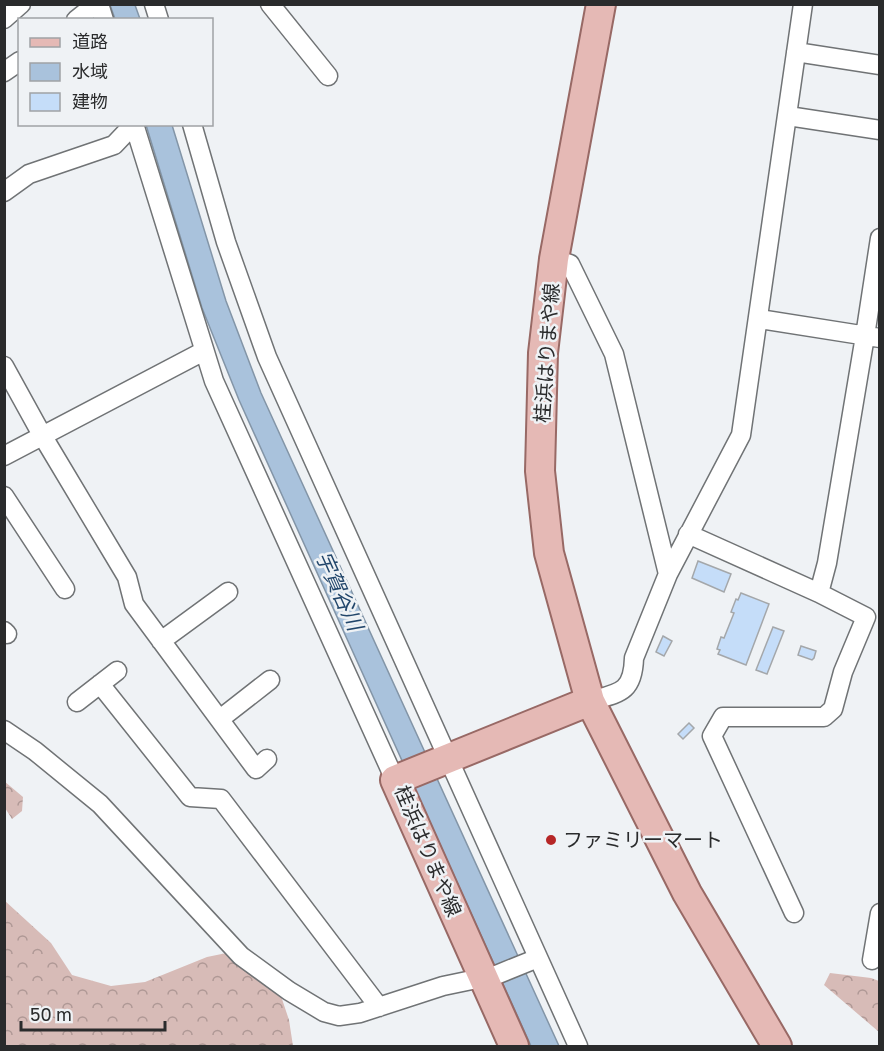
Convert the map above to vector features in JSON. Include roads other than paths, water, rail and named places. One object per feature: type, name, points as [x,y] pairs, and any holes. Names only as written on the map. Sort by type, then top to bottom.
[{"type":"main road","name":"桂浜はりまや線","points":[[601,4],[554,259],[543,352],[540,471],[549,553],[590,701],[687,893],[777,1047]]},
{"type":"main road","name":"桂浜はりまや線","points":[[514,1047],[489,977],[401,777],[590,701]]},
{"type":"street","points":[[4,19],[21,4]]},
{"type":"street","points":[[79,18],[98,4]]},
{"type":"street","points":[[270,4],[328,76]]},
{"type":"street","points":[[590,701],[619,692],[630,683],[634,658],[668,574],[741,435],[803,4]]},
{"type":"street","points":[[796,52],[879,65]]},
{"type":"street","points":[[4,72],[18,62]]},
{"type":"street","points":[[788,116],[879,130]]},
{"type":"street","points":[[4,192],[28,174],[114,145],[132,126]]},
{"type":"street","points":[[135,126],[214,381],[401,777]]},
{"type":"street","points":[[193,126],[226,242],[267,357],[530,962],[578,1047]]},
{"type":"street","points":[[819,593],[872,337],[879,238]]},
{"type":"street","points":[[554,259],[570,264],[614,354],[668,574]]},
{"type":"street","points":[[759,319],[872,337]]},
{"type":"street","points":[[4,456],[204,351]]},
{"type":"street","points":[[4,366],[42,435],[127,576],[134,604],[256,769],[267,759]]},
{"type":"street","points":[[4,496],[65,589]]},
{"type":"street","points":[[688,534],[873,620],[843,672],[833,709],[824,717],[723,717],[712,736],[794,913]]},
{"type":"street","points":[[161,641],[228,591]]},
{"type":"street","points":[[77,702],[117,670]]},
{"type":"street","points":[[220,719],[270,680]]},
{"type":"street","points":[[100,684],[190,797],[221,799],[379,1007]]},
{"type":"street","points":[[4,730],[35,751],[100,804],[241,956],[289,992],[324,1012],[339,1016],[360,1013],[442,986],[489,977],[530,962]]},
{"type":"street","points":[[872,960],[879,913]]},
{"type":"water","points":[[110,5],[135,5],[140,18],[115,18]]},
{"type":"water","name":"宇賀谷川","points":[[146,126],[172,126],[226,301],[261,393],[559,1046],[531,1046],[239,400],[202,308]]},
{"type":"place","name":"ファミリーマート","points":[[551,840]]}]
